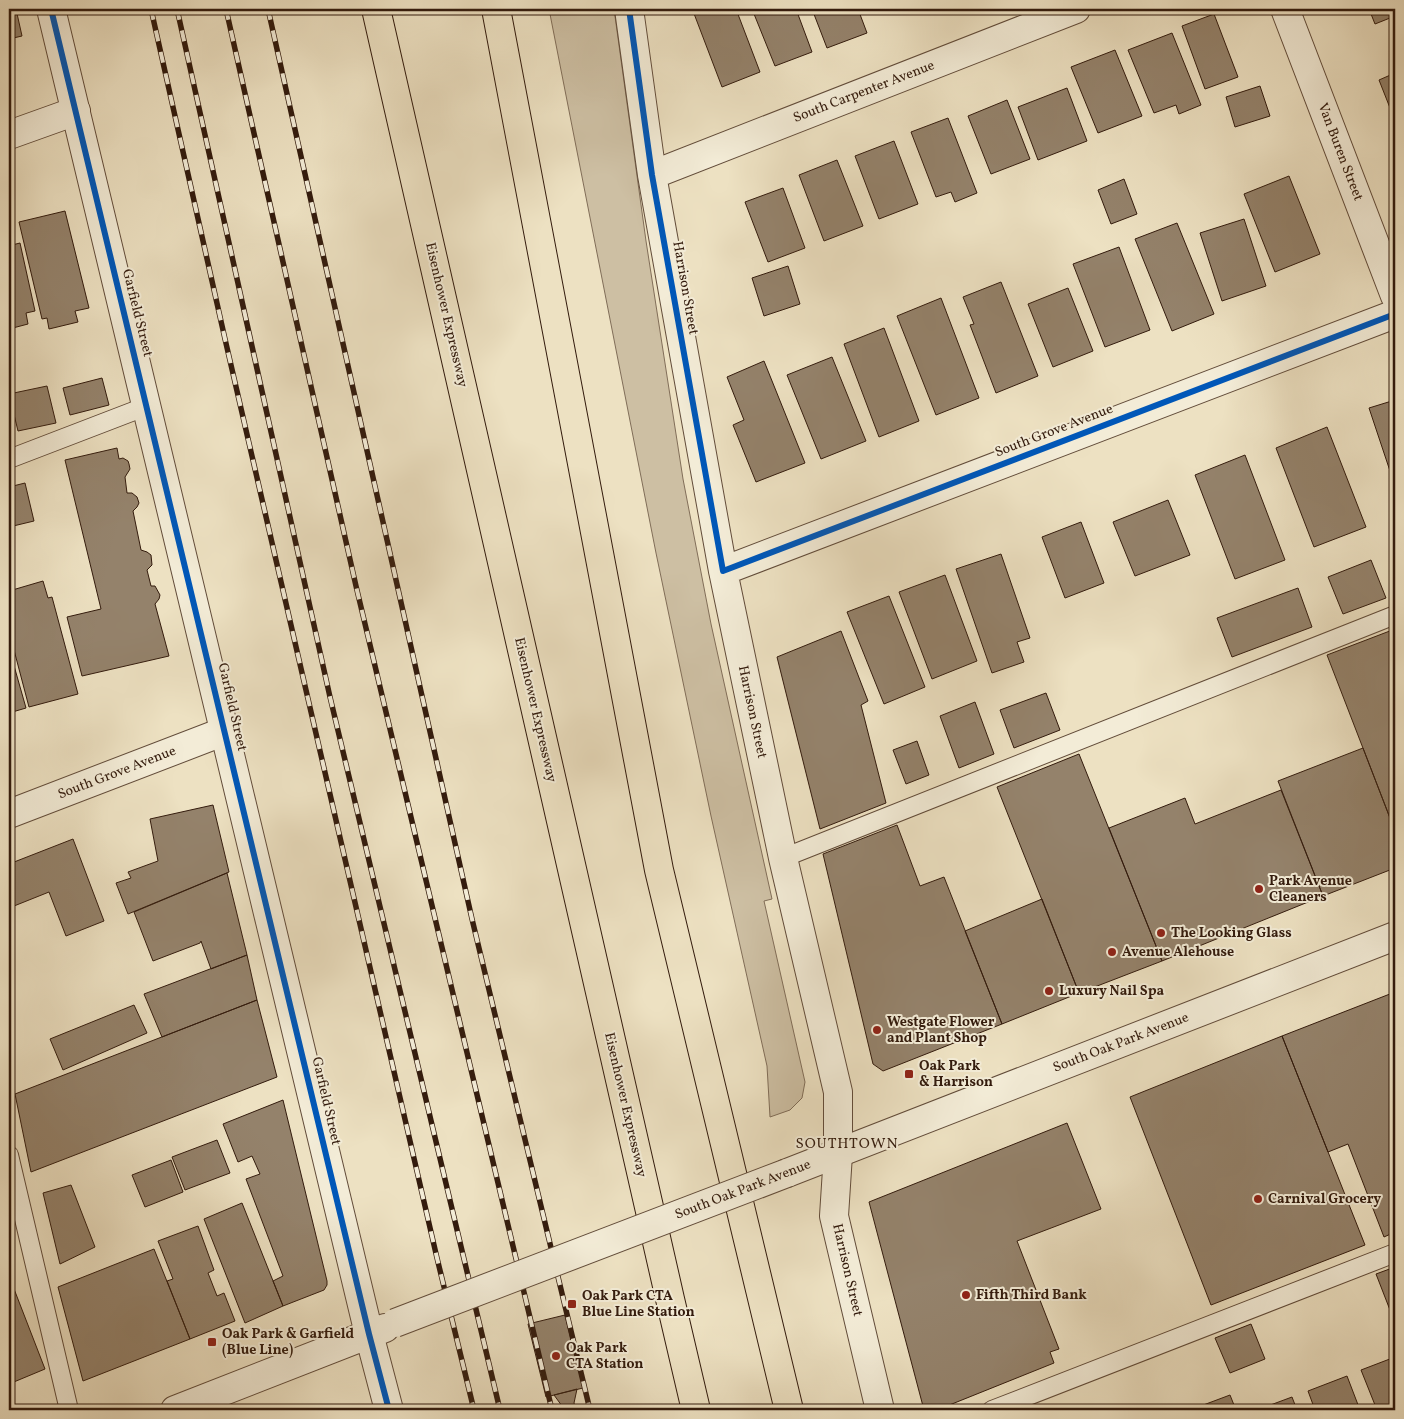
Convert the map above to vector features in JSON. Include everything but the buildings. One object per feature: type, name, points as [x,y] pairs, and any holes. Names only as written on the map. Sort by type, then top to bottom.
[{"type":"highway","name":"Eisenhower Expressway","points":[[376,9],[696,1410]]},
{"type":"highway","points":[[496,9],[659,870],[789,1410]]},
{"type":"street","name":"Garfield Street","points":[[51,9],[388,1410]]},
{"type":"street","name":"Harrison Street","points":[[629,9],[652,175],[723,571],[783,858],[838,1092],[838,1154],[834,1216],[880,1410]]},
{"type":"street","name":"South Carpenter Avenue","points":[[652,175],[1076,9]]},
{"type":"street","name":"Van Buren Street","points":[[1286,9],[1395,296]]},
{"type":"street","points":[[9,135],[76,111]]},
{"type":"street","name":"South Grove Avenue","points":[[723,571],[1395,314]]},
{"type":"street","name":"South Grove Avenue","points":[[9,814],[225,731]]},
{"type":"street","name":"South Oak Park Avenue","points":[[175,1410],[1395,936]]},
{"type":"lane","points":[[9,459],[147,406]]},
{"type":"lane","points":[[783,858],[1395,615]]},
{"type":"lane","points":[[9,1155],[69,1410]]},
{"type":"lane","points":[[992,1410],[1395,1253]]},
{"type":"shaded area","points":[[549,9],[614,9],[646,241],[683,479],[711,624],[772,899],[764,901],[805,1082],[802,1098],[790,1110],[770,1117],[767,1066],[711,816],[656,553]]},
{"type":"railway","points":[[151,9],[225,339],[437,1258],[474,1410]]},
{"type":"railway","points":[[177,9],[330,697],[500,1410]]},
{"type":"railway","points":[[226,9],[356,586],[552,1410]]},
{"type":"railway","points":[[268,9],[472,919],[590,1410]]},
{"type":"cycle path","points":[[51,9],[369,1334],[389,1410]]},
{"type":"cycle path","points":[[629,9],[652,175],[723,571],[1395,314]]},
{"type":"place","name":"Park Avenue Cleaners","points":[[1259,889]]},
{"type":"place","name":"The Looking Glass","points":[[1161,933]]},
{"type":"place","name":"Avenue Alehouse","points":[[1112,952]]},
{"type":"place","name":"Luxury Nail Spa","points":[[1049,991]]},
{"type":"place","name":"Westgate Flower and Plant Shop","points":[[877,1030]]},
{"type":"place","name":"Oak Park & Harrison","points":[[909,1074]]},
{"type":"place","name":"Carnival Grocery","points":[[1258,1199]]},
{"type":"place","name":"Fifth Third Bank","points":[[966,1295]]},
{"type":"place","name":"Oak Park CTA Blue Line Station","points":[[572,1304]]},
{"type":"place","name":"Oak Park & Garfield (Blue Line)","points":[[212,1342]]},
{"type":"place","name":"Oak Park CTA Station","points":[[556,1356]]},
{"type":"district","name":"SOUTHTOWN","points":[[847,1144]]}]
